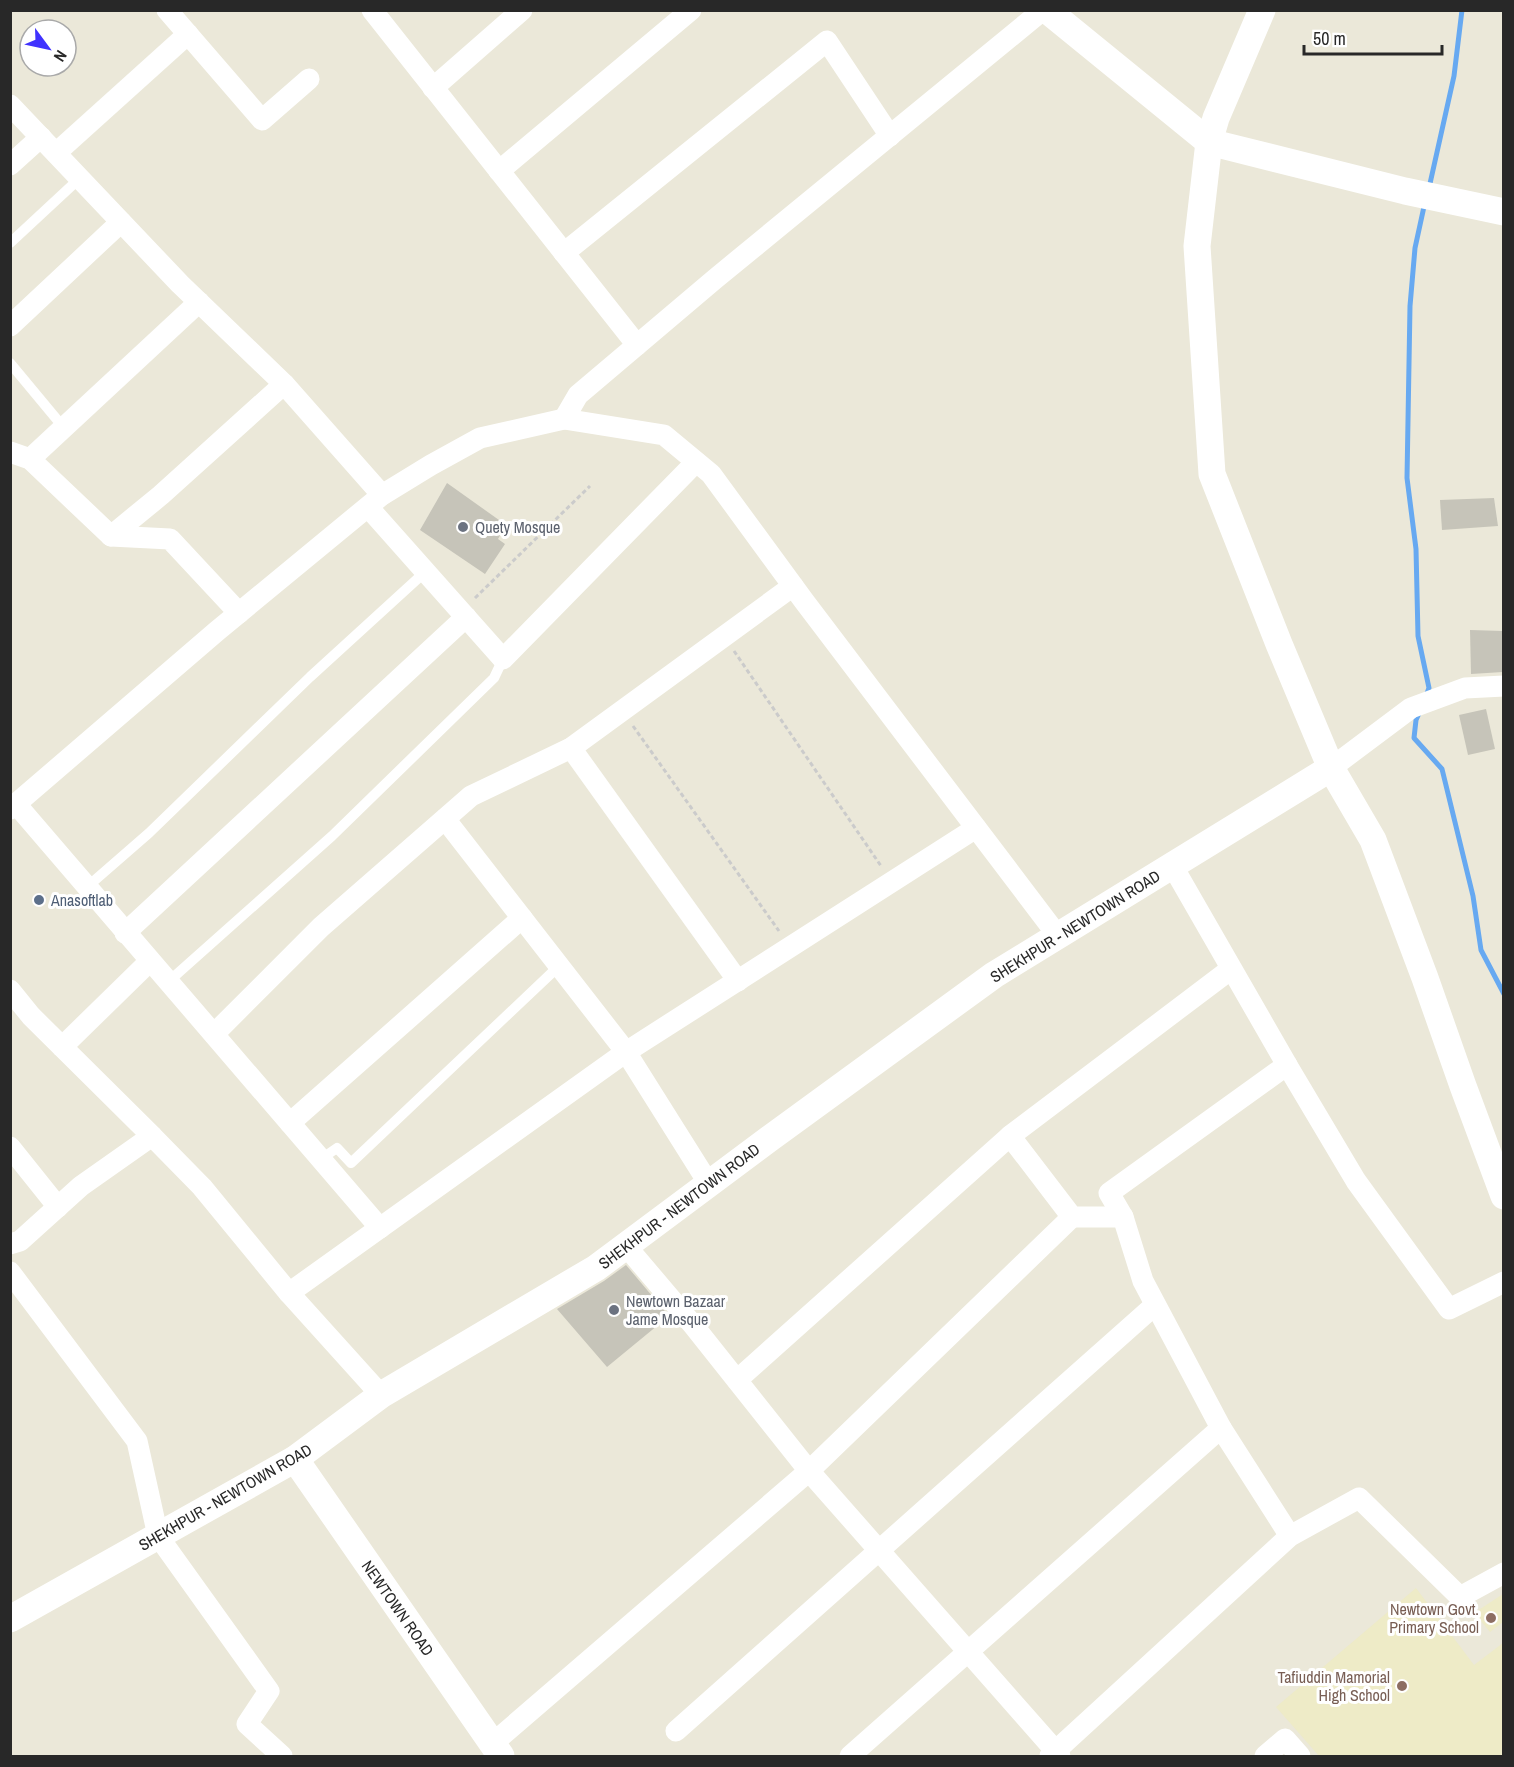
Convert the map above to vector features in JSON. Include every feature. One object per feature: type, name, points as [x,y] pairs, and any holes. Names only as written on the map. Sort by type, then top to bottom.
[{"type":"street","points":[[167,10],[262,120],[309,79]]},
{"type":"street","points":[[372,10],[636,345]]},
{"type":"street","points":[[433,87],[522,10]]},
{"type":"street","points":[[499,171],[691,10]]},
{"type":"street","points":[[564,420],[578,395],[636,345],[1045,10],[1209,141],[1405,191],[1503,212]]},
{"type":"street","points":[[1262,10],[1216,118],[1209,141],[1197,246],[1212,474],[1331,768],[1373,840],[1503,1196]]},
{"type":"street","points":[[56,153],[188,34]]},
{"type":"street","points":[[564,253],[826,41],[891,136]]},
{"type":"street","points":[[10,105],[199,302],[284,384],[375,501],[425,572],[503,659],[696,462]]},
{"type":"street","points":[[10,165],[41,137]]},
{"type":"street","points":[[10,326],[121,222]]},
{"type":"street","points":[[199,302],[64,428],[20,455],[111,536],[170,539],[239,613]]},
{"type":"street","points":[[111,536],[161,495],[284,384]]},
{"type":"street","points":[[381,1228],[87,887],[13,807],[239,613],[375,501],[430,465],[480,438],[564,420],[664,435],[711,474],[1058,936]]},
{"type":"street","points":[[214,1034],[321,927],[471,796],[571,748],[793,586]]},
{"type":"street","points":[[125,933],[463,614]]},
{"type":"street","points":[[1331,768],[1411,708],[1465,688],[1503,686]]},
{"type":"street","points":[[571,748],[738,981]]},
{"type":"street","name":"SHEKHPUR - NEWTOWN ROAD","points":[[10,1619],[294,1459],[381,1395],[596,1268],[994,975],[1331,768]]},
{"type":"street","points":[[445,819],[626,1052],[709,1184]]},
{"type":"street","points":[[289,1293],[626,1052],[976,828]]},
{"type":"street","points":[[1172,865],[1356,1181],[1449,1309],[1503,1282]]},
{"type":"street","points":[[290,1123],[522,918]]},
{"type":"street","points":[[62,1047],[150,961]]},
{"type":"street","points":[[737,1380],[1010,1136],[1232,969]]},
{"type":"street","points":[[10,990],[62,1047],[202,1187],[289,1293],[381,1395]]},
{"type":"street","points":[[1287,1065],[1109,1192],[1123,1217],[1143,1281],[1155,1305],[1221,1428],[1290,1536]]},
{"type":"street","points":[[10,1244],[20,1241],[81,1186],[152,1136]]},
{"type":"street","points":[[1010,1136],[1072,1217]]},
{"type":"street","points":[[10,1147],[58,1207]]},
{"type":"street","points":[[496,1750],[809,1471],[1072,1217],[1123,1217]]},
{"type":"street","points":[[626,1246],[809,1471],[969,1652],[1055,1755],[1290,1536],[1359,1498],[1460,1597],[1503,1573]]},
{"type":"street","points":[[10,1272],[137,1441],[158,1536],[269,1691],[247,1724],[282,1756]]},
{"type":"street","points":[[676,1731],[1155,1305]]},
{"type":"street","points":[[850,1756],[1221,1428]]},
{"type":"street","name":"NEWTOWN ROAD","points":[[294,1459],[496,1750]]},
{"type":"street","points":[[1265,1756],[1285,1739],[1300,1756]]},
{"type":"lane","points":[[10,243],[80,178]]},
{"type":"lane","points":[[10,363],[64,428]]},
{"type":"lane","points":[[87,887],[149,833],[309,677],[425,572]]},
{"type":"lane","points":[[168,982],[332,836],[494,678],[503,659]]},
{"type":"lane","points":[[321,1159],[337,1148],[351,1162],[559,966]]},
{"type":"path","points":[[463,614],[591,486]]},
{"type":"path","points":[[724,636],[892,882]]},
{"type":"path","points":[[622,711],[790,947]]},
{"type":"shaded area","name":"Tafiuddin Mamorial High School","points":[[1416,1588],[1474,1665],[1503,1643],[1503,1756],[1319,1756],[1276,1707]]},
{"type":"shaded area","name":"Newtown Govt. Primary School","points":[[1503,1594],[1503,1622],[1490,1632],[1474,1613]]},
{"type":"building","name":"Quety Mosque","points":[[447,483],[506,525],[498,539],[505,544],[485,574],[420,530]]},
{"type":"building","points":[[1494,498],[1498,526],[1442,530],[1440,500]]},
{"type":"building","points":[[1470,630],[1503,631],[1503,672],[1471,674]]},
{"type":"building","points":[[1486,709],[1495,749],[1468,755],[1459,715]]},
{"type":"building","name":"Newtown Bazaar Jame Mosque","points":[[626,1265],[669,1316],[607,1367],[557,1309]]},
{"type":"waterway","points":[[1429,188],[1454,76],[1462,10]]},
{"type":"waterway","points":[[1425,202],[1415,248],[1410,306],[1407,478],[1416,549],[1418,636],[1429,688],[1426,696]]},
{"type":"waterway","points":[[1420,711],[1416,720],[1414,738],[1442,769],[1473,896],[1481,950],[1504,994]]},
{"type":"place","name":"Quety Mosque","points":[[463,527]]},
{"type":"place","name":"Anasoftlab","points":[[39,900]]},
{"type":"place","name":"Newtown Bazaar Jame Mosque","points":[[614,1310]]},
{"type":"place","name":"Newtown Govt. Primary School","points":[[1491,1618]]},
{"type":"place","name":"Tafiuddin Mamorial High School","points":[[1402,1686]]}]
